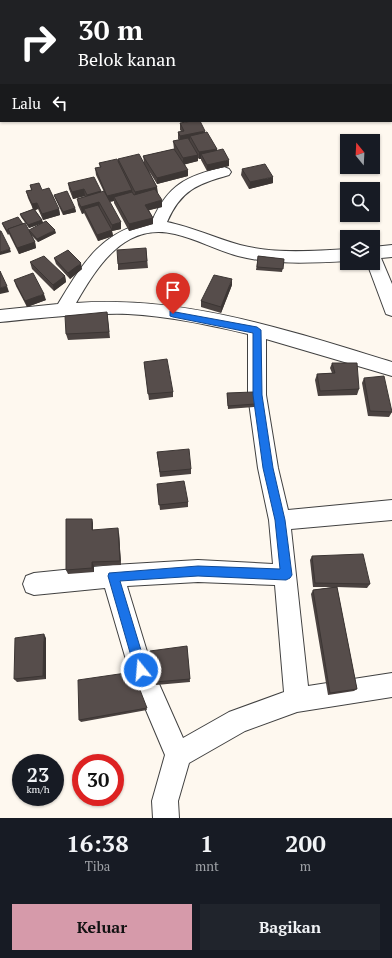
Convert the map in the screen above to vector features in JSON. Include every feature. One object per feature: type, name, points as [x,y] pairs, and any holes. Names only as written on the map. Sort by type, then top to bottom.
[{"type":"street","points":[[157,226],[167,203],[183,186],[203,176],[224,172]]},
{"type":"street","points":[[64,309],[98,254],[108,244],[125,235],[157,226],[190,233],[239,250],[315,256],[340,255]]},
{"type":"street","points":[[380,252],[392,251]]},
{"type":"street","points":[[378,270],[392,305]]},
{"type":"street","points":[[0,316],[64,309],[129,308],[187,315],[257,330],[392,369]]},
{"type":"street","points":[[257,330],[257,395],[268,468],[280,520],[297,700]]},
{"type":"street","points":[[280,520],[392,510]]},
{"type":"street","points":[[34,584],[113,576],[198,571],[286,575]]},
{"type":"street","points":[[113,576],[141,670],[178,755],[165,801],[166,818]]},
{"type":"street","points":[[178,755],[238,721],[297,700],[392,685]]},
{"type":"building","points":[[200,122],[205,131],[180,136],[178,132],[184,131],[180,123]]},
{"type":"building","points":[[207,132],[217,149],[199,152],[190,136]]},
{"type":"building","points":[[188,138],[198,155],[183,158],[173,141]]},
{"type":"building","points":[[174,149],[188,170],[157,178],[143,156]]},
{"type":"building","points":[[223,149],[229,160],[207,165],[201,154]]},
{"type":"building","points":[[139,154],[157,187],[135,192],[118,159]]},
{"type":"building","points":[[117,159],[132,190],[107,196],[95,168],[101,167],[99,163]]},
{"type":"building","points":[[265,164],[273,177],[250,182],[242,169]]},
{"type":"building","points":[[94,177],[101,191],[87,195],[84,189],[72,192],[68,183]]},
{"type":"building","points":[[39,183],[42,190],[49,188],[59,209],[42,214],[37,203],[32,204],[26,191],[32,190],[30,185]]},
{"type":"building","points":[[155,189],[162,200],[145,205],[153,218],[129,224],[114,197],[132,192],[134,195]]},
{"type":"building","points":[[67,191],[75,208],[63,212],[54,195]]},
{"type":"building","points":[[104,191],[121,222],[112,225],[99,202],[81,207],[77,199]]},
{"type":"building","points":[[98,205],[112,230],[97,235],[84,209]]},
{"type":"building","points":[[34,209],[42,220],[28,225],[20,214]]},
{"type":"building","points":[[18,217],[23,224],[8,229],[7,231],[2,223]]},
{"type":"building","points":[[46,221],[55,230],[37,239],[29,230]]},
{"type":"building","points":[[25,223],[35,242],[17,248],[8,229]]},
{"type":"building","points":[[0,231],[10,249],[0,252]]},
{"type":"building","points":[[146,248],[147,261],[118,264],[117,250]]},
{"type":"building","points":[[68,250],[81,263],[68,273],[54,258]]},
{"type":"building","points":[[44,256],[65,276],[53,285],[30,262]]},
{"type":"building","points":[[258,256],[284,259],[283,269],[257,267]]},
{"type":"building","points":[[0,271],[7,286],[0,288]]},
{"type":"building","points":[[33,273],[44,294],[25,301],[14,280]]},
{"type":"building","points":[[214,275],[232,279],[221,307],[201,301]]},
{"type":"building","points":[[107,312],[109,332],[66,334],[65,316]]},
{"type":"building","points":[[167,359],[173,392],[148,394],[144,362]]},
{"type":"building","points":[[332,363],[357,363],[359,389],[320,391],[317,374],[335,373]]},
{"type":"building","points":[[384,376],[392,412],[370,411],[364,378]]},
{"type":"building","points":[[253,392],[255,404],[228,406],[227,393]]},
{"type":"building","points":[[189,449],[191,469],[160,472],[157,452]]},
{"type":"building","points":[[184,481],[188,502],[159,505],[157,484]]},
{"type":"building","points":[[66,519],[92,519],[92,530],[118,528],[120,561],[92,562],[92,568],[66,570]]},
{"type":"building","points":[[363,554],[370,584],[315,583],[312,556]]},
{"type":"building","points":[[337,587],[357,689],[330,693],[313,590]]},
{"type":"building","points":[[44,634],[43,676],[14,679],[15,638]]},
{"type":"building","points":[[187,646],[190,679],[155,682],[150,651]]},
{"type":"building","points":[[133,672],[147,708],[79,720],[78,680]]},
{"type":"route","points":[[141,670],[113,576],[198,571],[286,575],[280,520],[268,468],[257,395],[257,330],[187,315],[173,314]]}]
